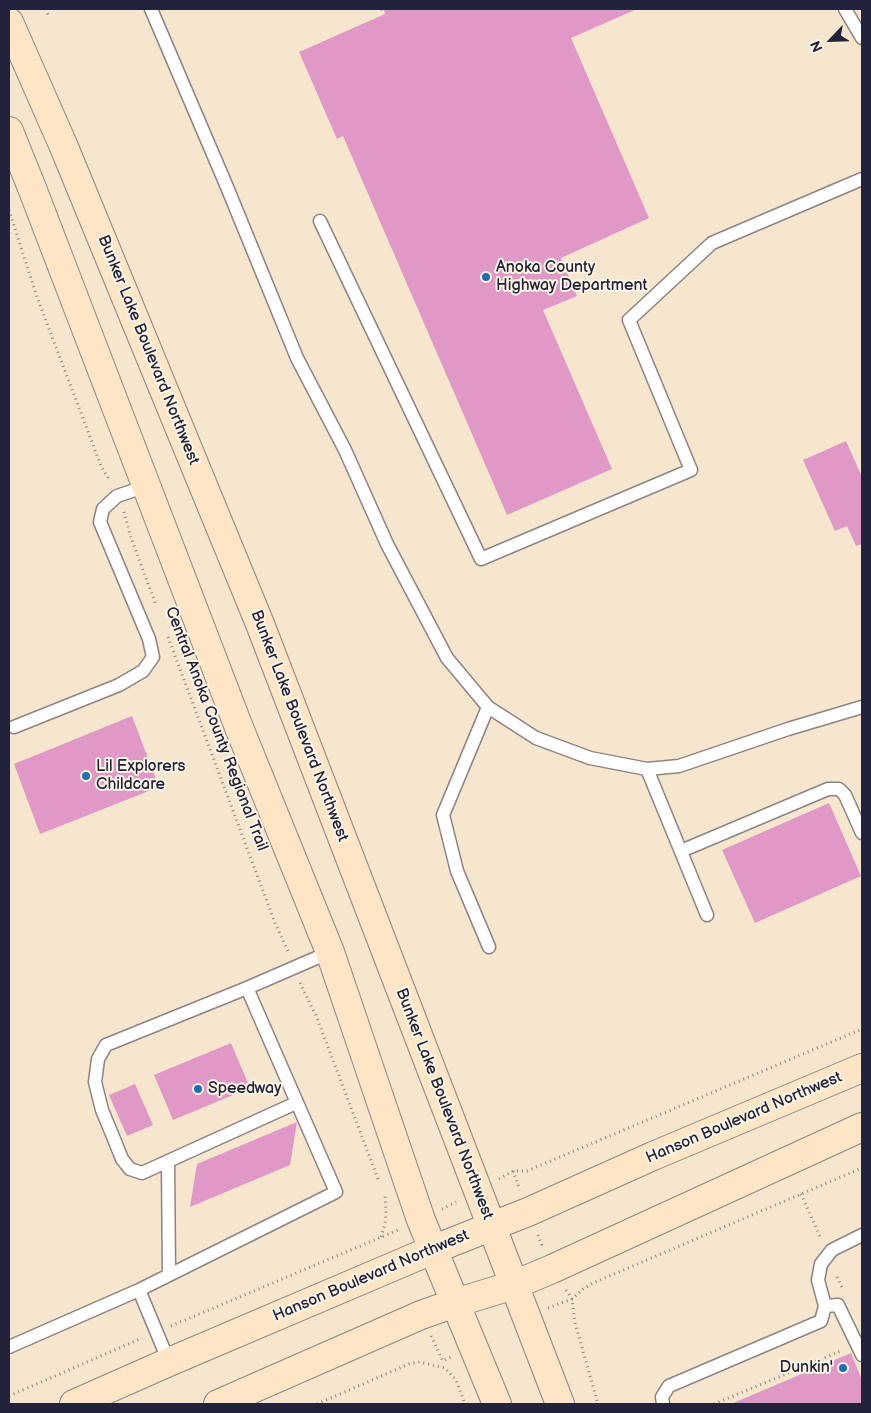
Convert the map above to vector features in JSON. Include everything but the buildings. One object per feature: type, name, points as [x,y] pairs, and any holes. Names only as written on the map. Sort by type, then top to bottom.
[{"type":"main road","name":"Bunker Lake Boulevard Northwest","points":[[9,22],[64,147],[260,624],[560,1404]]},
{"type":"main road","points":[[9,131],[238,725],[330,952],[420,1220],[497,1404]]},
{"type":"main road","name":"Hanson Boulevard Northwest","points":[[74,1404],[862,1068]]},
{"type":"main road","points":[[218,1404],[421,1315],[514,1285],[672,1215],[862,1127]]},
{"type":"lane","points":[[151,9],[297,358],[345,450],[387,544],[447,658],[488,707],[536,738],[590,758],[647,769],[679,766],[788,729],[862,707]]},
{"type":"lane","points":[[845,9],[862,38]]},
{"type":"lane","points":[[320,221],[481,559],[691,470],[629,320],[712,243],[862,179]]},
{"type":"lane","points":[[14,727],[118,685],[143,671],[153,657],[149,639],[100,522],[103,509],[117,496],[147,486]]},
{"type":"lane","points":[[488,707],[443,815],[457,871],[489,947]]},
{"type":"lane","points":[[647,769],[707,915]]},
{"type":"lane","points":[[680,851],[828,789],[839,789],[845,795],[862,833]]},
{"type":"lane","points":[[296,1103],[142,1173],[130,1169],[122,1159],[102,1110],[96,1082],[98,1059],[106,1045],[330,952]]},
{"type":"lane","points":[[9,1346],[139,1290],[336,1192],[247,988]]},
{"type":"lane","points":[[168,1162],[169,1275]]},
{"type":"lane","points":[[664,1404],[662,1397],[669,1386],[821,1321],[824,1306],[818,1280],[821,1264],[832,1250],[862,1235]]},
{"type":"lane","points":[[139,1290],[169,1362]]},
{"type":"lane","points":[[824,1306],[838,1305],[860,1350]]},
{"type":"path","points":[[45,9],[49,16]]},
{"type":"path","points":[[9,210],[37,297],[101,466],[110,480]]},
{"type":"path","name":"Central Anoka County Regional Trail","points":[[124,512],[130,535],[157,608]]},
{"type":"path","name":"Central Anoka County Regional Trail","points":[[168,635],[275,923],[289,953]]},
{"type":"path","points":[[300,982],[317,1018],[380,1184]]},
{"type":"path","points":[[178,1322],[420,1220],[477,1192],[513,1171],[527,1172],[862,1029]]},
{"type":"path","points":[[598,1404],[575,1323],[572,1299],[583,1289],[593,1283],[862,1168]]},
{"type":"path","points":[[381,1237],[386,1213],[384,1193]]},
{"type":"path","points":[[9,1396],[134,1341]]},
{"type":"path","points":[[714,1404],[860,1350]]},
{"type":"path","points":[[444,1360],[445,1368]]},
{"type":"path","points":[[317,1404],[411,1363],[429,1363],[445,1368],[456,1380],[465,1404]]},
{"type":"place","name":"Anoka County Highway Department","points":[[486,277]]},
{"type":"place","name":"Lil Explorers Childcare","points":[[86,776]]},
{"type":"place","name":"Speedway","points":[[198,1089]]},
{"type":"place","name":"Dunkin'","points":[[843,1368]]}]
